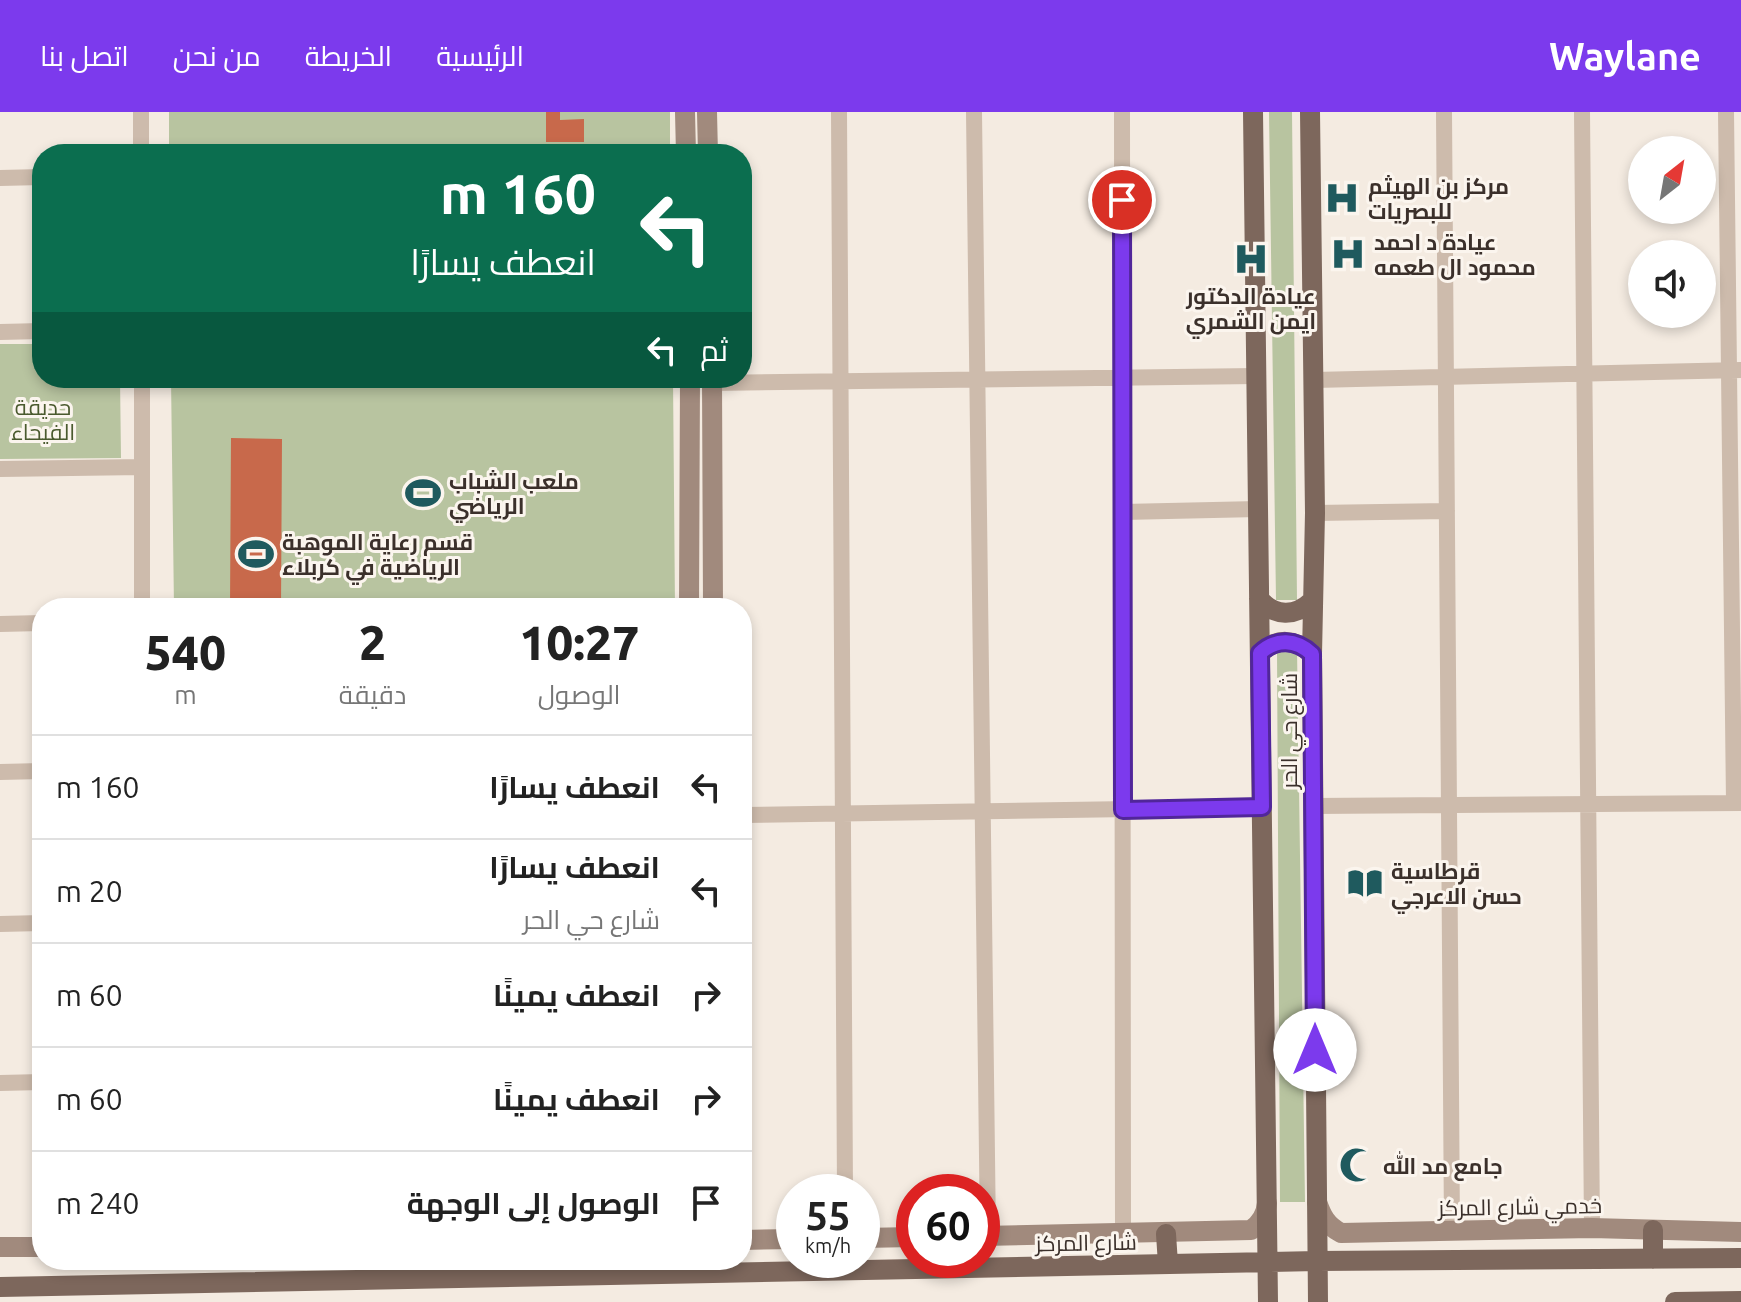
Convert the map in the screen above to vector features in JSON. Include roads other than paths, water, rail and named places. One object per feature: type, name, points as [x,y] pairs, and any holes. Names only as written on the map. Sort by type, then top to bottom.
[{"type":"main road","name":"شارع حي الحر","points":[[1253,112],[1268,1302]]},
{"type":"main road","name":"شارع حي الحر","points":[[1310,112],[1318,1302]]},
{"type":"main road","points":[[1259,599],[1275,611],[1289,613],[1302,610],[1312,601]]},
{"type":"main road","points":[[1260,653],[1271,645],[1286,641],[1300,645],[1312,654]]},
{"type":"main road","points":[[1653,1230],[1653,1259]]},
{"type":"main road","points":[[1166,1234],[1168,1264]]},
{"type":"main road","name":"شارع المركز","points":[[752,1267],[1741,1258]]},
{"type":"main road","name":"شارع المركز","points":[[0,1287],[338,1270]]},
{"type":"main road","points":[[1675,1302],[1741,1301]]},
{"type":"street","points":[[141,112],[141,144]]},
{"type":"street","points":[[685,112],[686,144]]},
{"type":"street","points":[[707,112],[708,144]]},
{"type":"street","points":[[839,112],[845,1174]]},
{"type":"street","points":[[974,112],[985,1174]]},
{"type":"street","points":[[1122,112],[1123,1235]]},
{"type":"street","points":[[1444,112],[1452,1230]]},
{"type":"street","points":[[1582,112],[1592,1228]]},
{"type":"street","points":[[1313,806],[1738,803],[1735,370],[1726,112]]},
{"type":"street","points":[[0,178],[32,177]]},
{"type":"street","points":[[0,332],[32,331]]},
{"type":"street","points":[[1314,380],[1735,370]]},
{"type":"street","points":[[752,380],[1256,376]]},
{"type":"street","points":[[142,388],[142,598]]},
{"type":"street","points":[[689,598],[690,388]]},
{"type":"street","points":[[712,388],[713,598]]},
{"type":"street","points":[[0,469],[142,467]]},
{"type":"street","points":[[1123,512],[1258,509]]},
{"type":"street","points":[[1315,513],[1447,511]]},
{"type":"street","points":[[0,624],[32,623]]},
{"type":"street","points":[[0,772],[32,771]]},
{"type":"street","points":[[752,815],[1262,807]]},
{"type":"street","points":[[0,924],[32,923]]},
{"type":"street","points":[[0,1083],[32,1082]]},
{"type":"street","name":"خدمي شارع المركز","points":[[1317,1202],[1322,1217],[1331,1228],[1341,1233],[1592,1228],[1741,1232]]},
{"type":"street","points":[[1000,1236],[1251,1230],[1267,1211],[1267,1203]]},
{"type":"street","points":[[752,1240],[776,1239]]},
{"type":"street","points":[[0,1247],[32,1247]]},
{"type":"place","name":"مركز بن الهيثم للبصريات","points":[[1342,198]]},
{"type":"place","name":"عيادة د احمد محمود ال طعمه","points":[[1348,254]]},
{"type":"place","name":"عيادة الدكتور ايمن الشمري","points":[[1251,259]]},
{"type":"place","name":"ملعب الشباب الرياضي","points":[[423,493]]},
{"type":"place","name":"قسم رعاية الموهبة الرياضية في كربلاء","points":[[256,554]]},
{"type":"place","name":"قرطاسية حسن الاعرجي","points":[[1365,883]]},
{"type":"place","name":"جامع مد الله","points":[[1357,1165]]},
{"type":"park label","name":"حديقة الفيحاء","points":[[43,418]]}]
